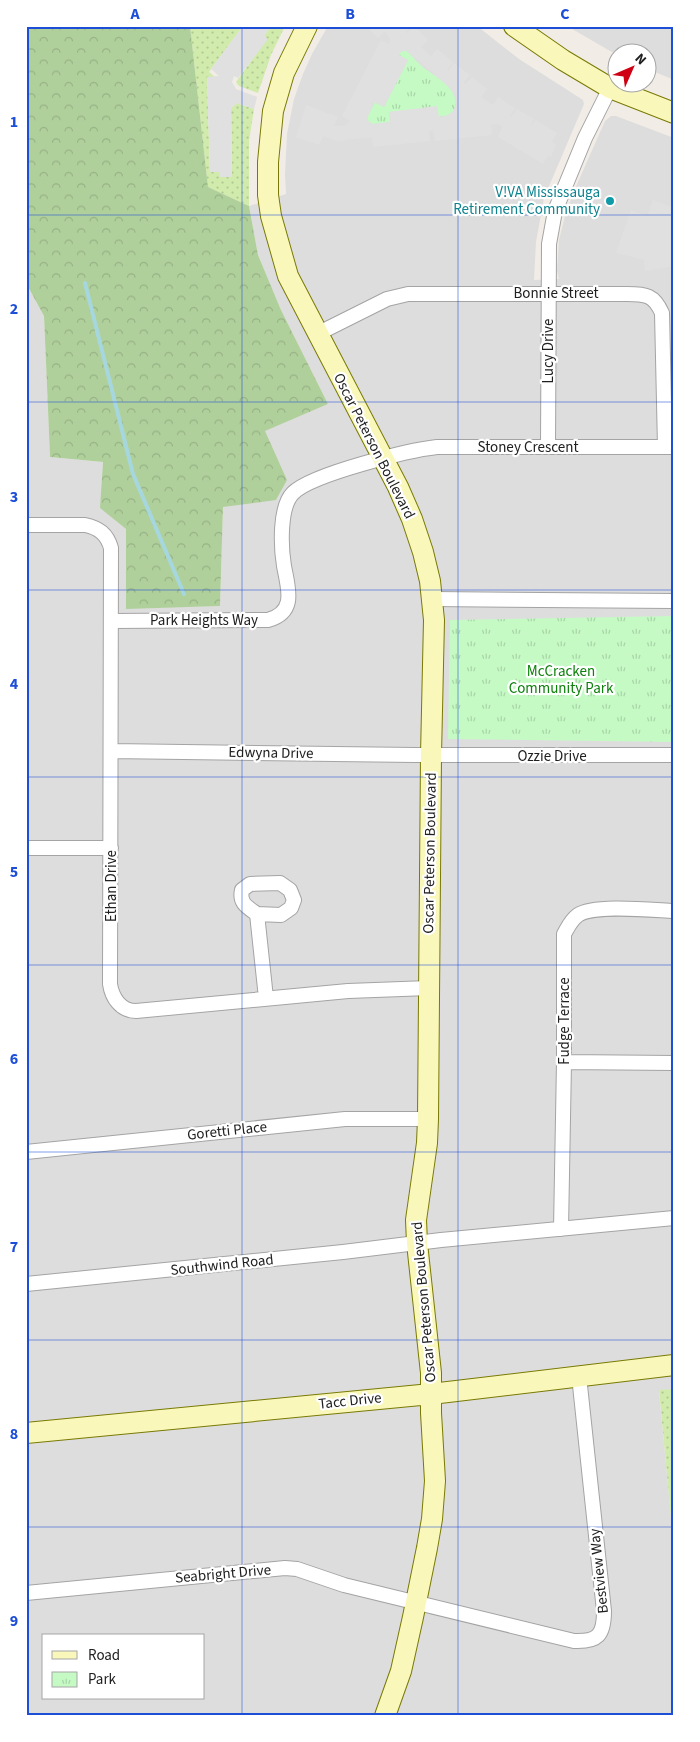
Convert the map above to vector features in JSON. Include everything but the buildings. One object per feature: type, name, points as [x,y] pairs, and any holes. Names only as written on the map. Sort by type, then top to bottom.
[{"type":"street","name":"Oscar Peterson Boulevard","points":[[308,26],[284,73],[274,111],[268,162],[268,195],[273,224],[288,276],[384,459],[412,518],[423,552],[434,620],[428,1119],[427,1143],[417,1208],[417,1243],[431,1372],[435,1481],[429,1538],[416,1602],[400,1671],[385,1716]]},
{"type":"street","points":[[514,26],[563,60],[608,87]]},
{"type":"street","name":"Lucy Drive","points":[[548,447],[549,244],[555,211],[585,138],[608,92]]},
{"type":"street","points":[[620,92],[674,113]]},
{"type":"street","name":"Bonnie Street","points":[[317,334],[387,298],[408,294],[640,294],[652,297],[662,313],[669,447]]},
{"type":"street","name":"Stoney Crescent","points":[[384,459],[421,449],[438,448],[669,447]]},
{"type":"street","name":"Park Heights Way","points":[[112,621],[268,620],[275,618],[285,610],[289,599],[283,533],[284,509],[288,500],[293,493],[304,485],[358,465],[384,459]]},
{"type":"street","name":"Ethan Drive","points":[[26,525],[85,525],[99,530],[105,535],[111,548],[110,984],[113,995],[122,1006],[131,1011],[136,1011],[348,990],[429,988]]},
{"type":"street","points":[[432,599],[674,601]]},
{"type":"street","name":"Edwyna Drive","points":[[112,751],[431,755]]},
{"type":"street","name":"Ozzie Drive","points":[[431,755],[674,755]]},
{"type":"street","points":[[26,848],[111,848]]},
{"type":"street","name":"Fudge Terrace","points":[[561,1229],[564,934],[570,922],[578,915],[593,909],[674,911]]},
{"type":"street","points":[[256,914],[266,998]]},
{"type":"street","points":[[564,1062],[674,1063]]},
{"type":"street","name":"Goretti Place","points":[[26,1152],[345,1119],[428,1119]]},
{"type":"street","points":[[417,1243],[674,1218]]},
{"type":"street","name":"Southwind Road","points":[[26,1284],[417,1243]]},
{"type":"street","name":"Tacc Drive","points":[[26,1433],[431,1394],[674,1364]]},
{"type":"street","name":"Bestview Way","points":[[416,1602],[574,1642],[589,1642],[599,1635],[604,1625],[604,1611],[579,1376]]},
{"type":"street","name":"Seabright Drive","points":[[26,1593],[284,1568],[297,1569],[331,1582],[416,1602]]},
{"type":"shaded area","points":[[243,26],[271,26],[264,36],[268,39],[238,78],[234,76],[232,82],[236,89],[257,97],[254,109],[237,103],[231,108],[232,177],[220,177],[219,172],[210,172],[207,77],[219,76],[211,69]]},
{"type":"shaded area","points":[[328,26],[477,26],[519,59],[583,100],[584,104],[544,198],[536,242],[534,280],[559,279],[557,271],[559,240],[566,212],[605,121],[611,116],[616,116],[674,138],[674,1389],[659,1391],[674,1549],[674,1716],[26,1716],[26,283],[44,316],[50,457],[103,462],[101,508],[126,529],[126,608],[220,606],[223,507],[287,480],[264,431],[328,404],[281,310],[258,255],[249,206],[286,194],[287,134],[294,99],[303,74]]},
{"type":"shaded area","points":[[366,26],[411,26],[405,32],[407,33],[414,26],[428,40],[421,47],[431,56],[437,49],[453,62],[447,69],[448,71],[454,63],[470,75],[464,82],[465,84],[472,77],[487,89],[481,97],[493,105],[498,97],[515,108],[511,117],[517,109],[534,119],[529,128],[536,120],[557,133],[552,142],[556,145],[551,157],[548,156],[543,164],[498,137],[503,127],[497,124],[491,125],[492,135],[435,141],[433,130],[429,131],[430,141],[373,147],[372,137],[337,141],[323,136],[319,145],[296,137],[306,105],[338,117],[334,126],[344,126],[350,121],[342,116],[381,40],[389,44],[390,39],[385,31],[378,38]],"holes":[[[402,51],[407,51],[449,87],[455,95],[456,104],[453,112],[439,117],[437,106],[389,112],[390,122],[373,124],[367,118],[374,102],[384,107],[408,60],[399,55]]]},
{"type":"shaded area","points":[[567,26],[674,26],[674,80],[658,73],[658,42],[608,42],[608,50]]},
{"type":"shaded area","points":[[653,200],[674,208],[674,228],[671,235],[674,236],[674,266],[645,271],[644,260],[616,253],[631,210],[647,216]]},
{"type":"green space","points":[[26,26],[190,26],[208,187],[249,206],[258,255],[281,310],[328,404],[265,431],[287,480],[276,500],[223,507],[220,606],[126,609],[126,529],[100,508],[103,462],[50,457],[44,316],[26,283]]},
{"type":"green space","points":[[190,26],[243,26],[209,72],[215,77],[207,77],[210,172],[219,172],[232,177],[231,108],[237,103],[254,109],[249,141],[249,206],[208,187]]},
{"type":"green space","points":[[271,26],[285,26],[271,55],[258,93],[239,86],[236,82],[267,39],[264,36]]},
{"type":"green space","points":[[402,51],[407,51],[422,66],[447,85],[456,102],[452,113],[438,117],[437,107],[389,112],[391,122],[373,124],[369,122],[367,118],[375,102],[384,107],[408,60],[398,55]]},
{"type":"green space","name":"McCracken Community Park","points":[[674,616],[674,742],[448,739],[450,620]]},
{"type":"green space","points":[[674,1389],[674,1549],[659,1390]]},
{"type":"waterway","points":[[85,283],[133,474],[184,594]]},
{"type":"place","name":"V!VA Mississauga Retirement Community","points":[[610,201]]}]
